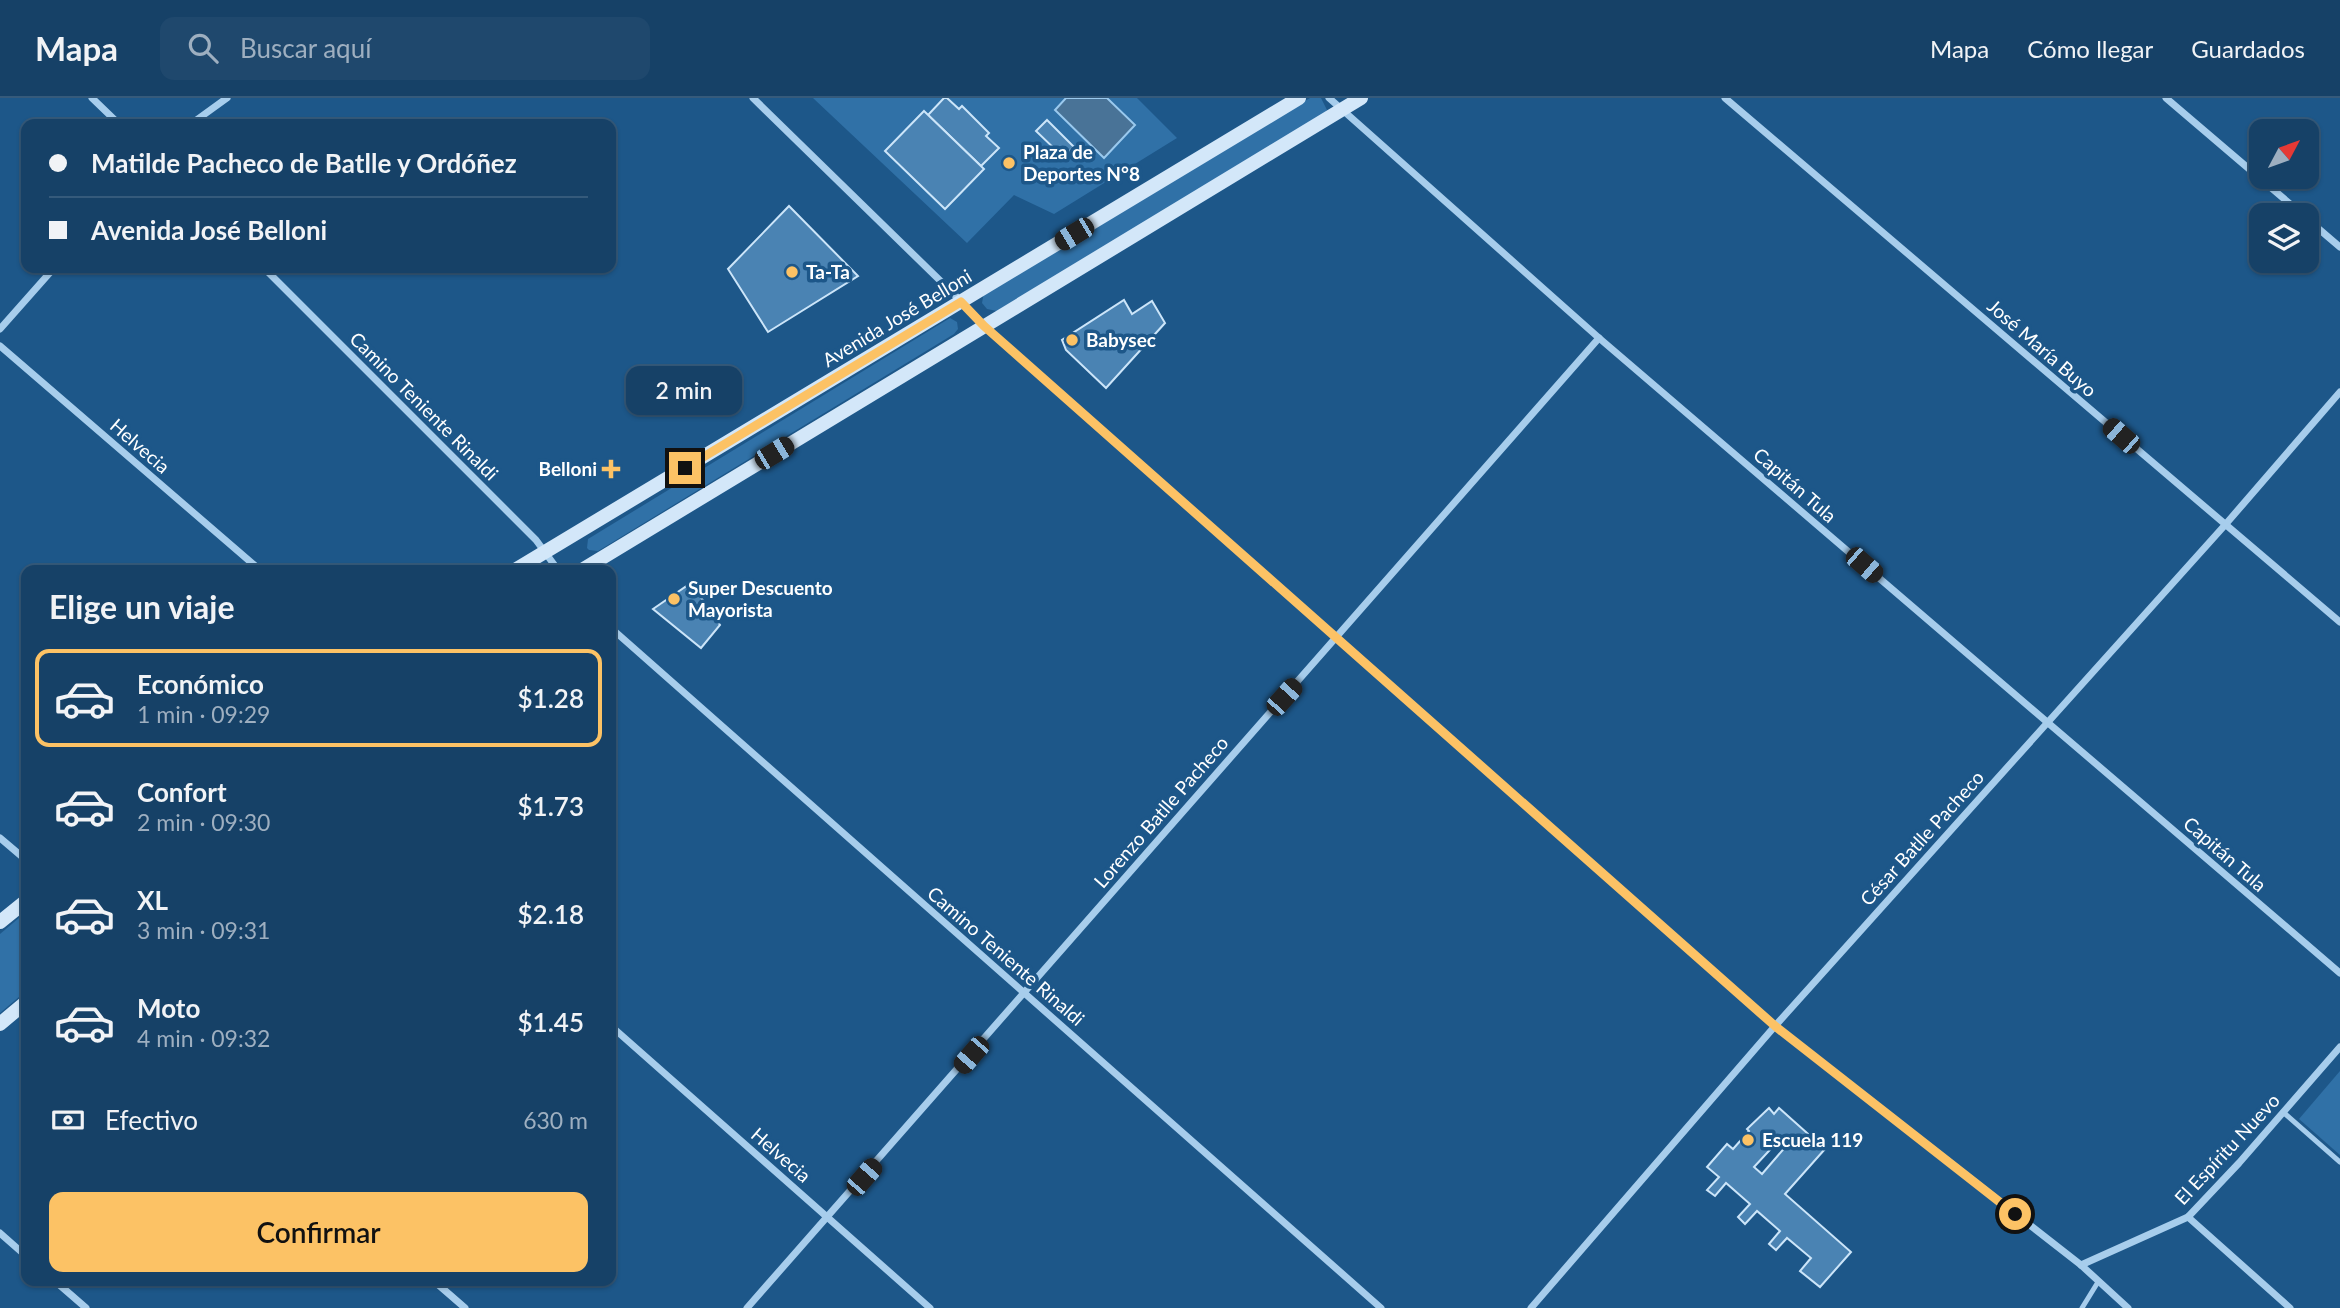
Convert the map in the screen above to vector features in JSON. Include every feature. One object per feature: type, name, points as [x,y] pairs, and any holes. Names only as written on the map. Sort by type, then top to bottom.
[{"type":"main road","name":"Avenida José Belloni","points":[[523,565],[1299,98]]},
{"type":"main road","points":[[590,565],[1361,98]]},
{"type":"main road","points":[[0,922],[21,905]]},
{"type":"main road","points":[[0,1024],[21,1006]]},
{"type":"street","points":[[92,98],[114,119]]},
{"type":"street","points":[[198,119],[227,98]]},
{"type":"street","points":[[753,98],[984,326],[1775,1026],[2081,1265],[2128,1308]]},
{"type":"street","name":"Capitán Tula","points":[[1329,98],[1599,338],[2340,973]]},
{"type":"street","name":"José María Buyo","points":[[1725,98],[2340,622]]},
{"type":"street","points":[[2166,98],[2289,203]]},
{"type":"street","points":[[2319,229],[2340,247]]},
{"type":"street","points":[[0,329],[50,273]]},
{"type":"street","name":"Camino Teniente Rinaldi","points":[[269,273],[546,551],[555,565]]},
{"type":"street","name":"Lorenzo Batlle Pacheco","points":[[747,1308],[1599,338]]},
{"type":"street","name":"Helvecia","points":[[0,346],[254,565]]},
{"type":"street","name":"César Batlle Pacheco","points":[[1531,1308],[1775,1026],[2225,525],[2340,392]]},
{"type":"street","name":"Camino Teniente Rinaldi","points":[[616,632],[1381,1308]]},
{"type":"street","points":[[0,838],[21,856]]},
{"type":"street","name":"Helvecia","points":[[616,1030],[930,1308]]},
{"type":"street","name":"El Espíritu Nuevo","points":[[2081,1265],[2188,1217],[2340,1047]]},
{"type":"street","points":[[2188,1217],[2290,1308]]},
{"type":"street","points":[[0,1233],[21,1252]]},
{"type":"street","points":[[61,1286],[86,1308]]},
{"type":"street","points":[[440,1286],[465,1308]]},
{"type":"lane","points":[[2283,1112],[2340,1162]]},
{"type":"lane","points":[[2082,1308],[2098,1282]]},
{"type":"shaded area","name":"Plaza de Deportes N°8","points":[[813,98],[1137,98],[1177,138],[1054,214],[1014,195],[967,243]]},
{"type":"shaded area","points":[[1066,98],[1107,98],[1135,125],[1104,158],[1055,110]]},
{"type":"shaded area","points":[[1310,98],[1321,98],[1327,110],[1325,113],[997,311],[987,309],[982,303],[984,292]]},
{"type":"shaded area","points":[[950,318],[957,322],[958,329],[954,334],[598,551],[587,548],[588,539]]},
{"type":"shaded area","points":[[21,916],[21,995],[0,1013],[0,934]]},
{"type":"shaded area","points":[[2340,1071],[2340,1155],[2299,1119]]},
{"type":"building","points":[[944,98],[959,109],[962,106],[989,133],[986,136],[999,148],[981,166],[928,115]]},
{"type":"building","points":[[924,111],[984,169],[945,209],[885,151]]},
{"type":"building","points":[[1047,120],[1074,147],[1063,157],[1036,131]]},
{"type":"building","name":"Ta-Ta","points":[[789,206],[858,276],[768,332],[728,269]]},
{"type":"building","points":[[1124,300],[1132,314],[1152,301],[1165,323],[1106,388],[1066,350],[1062,340]]},
{"type":"building","points":[[691,583],[720,625],[701,648],[653,609]]},
{"type":"building","points":[[1769,1108],[1774,1114],[1779,1108],[1825,1149],[1785,1194],[1851,1252],[1820,1287],[1800,1271],[1811,1258],[1787,1238],[1776,1250],[1769,1244],[1780,1231],[1757,1211],[1745,1224],[1738,1217],[1750,1204],[1726,1183],[1715,1196],[1707,1190],[1719,1177],[1707,1167],[1727,1144],[1733,1149],[1749,1131],[1747,1129]],"holes":[[[1780,1139],[1787,1145],[1762,1174],[1754,1167]]]},
{"type":"place","name":"Plaza de Deportes N°8","points":[[1009,163]]},
{"type":"place","name":"Ta-Ta","points":[[792,272]]},
{"type":"place","name":"Babysec","points":[[1072,340]]},
{"type":"place","name":"Belloni","points":[[611,469]]},
{"type":"place","name":"Super Descuento Mayorista","points":[[674,599]]},
{"type":"place","name":"Escuela 119","points":[[1748,1140]]},
{"type":"route","points":[[685,468],[961,302],[984,326],[1775,1026],[2015,1214]]}]
